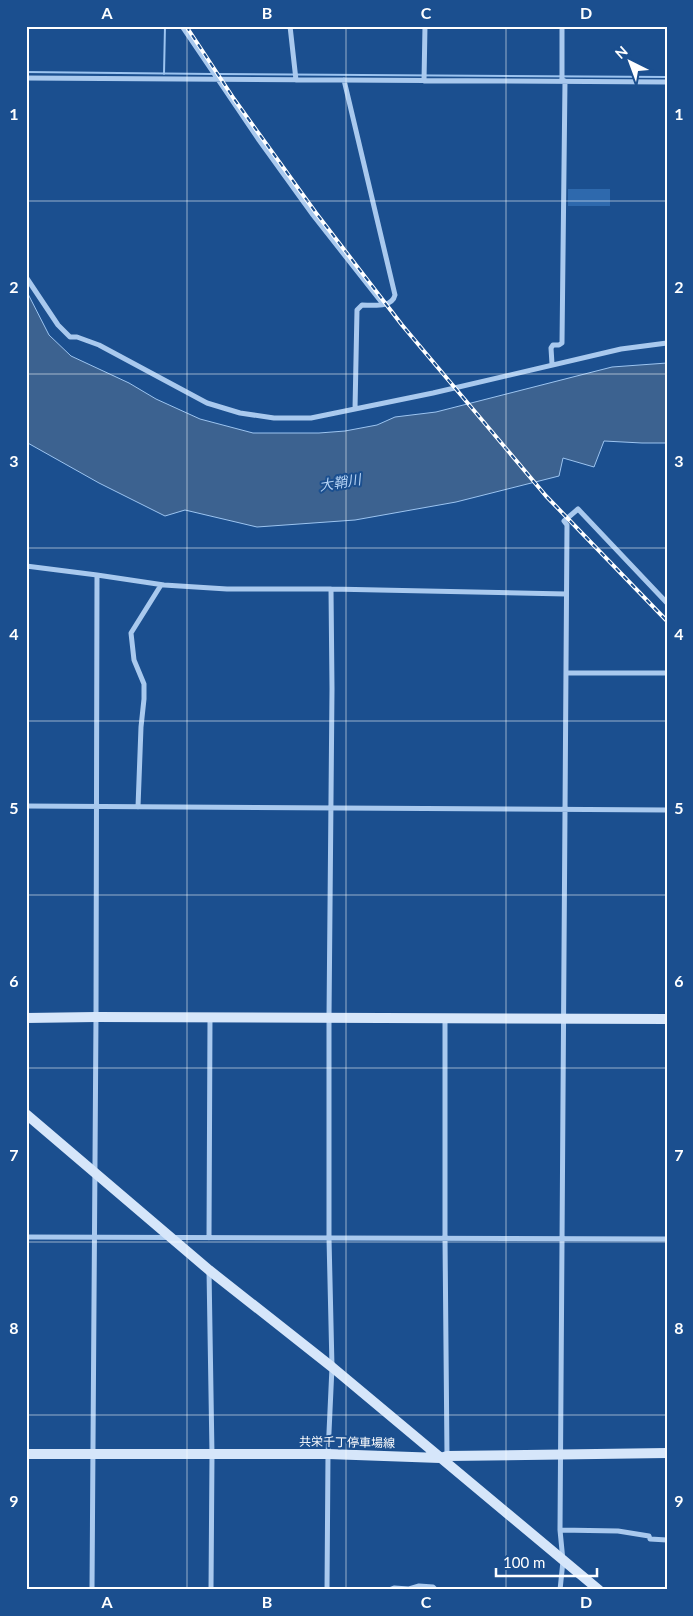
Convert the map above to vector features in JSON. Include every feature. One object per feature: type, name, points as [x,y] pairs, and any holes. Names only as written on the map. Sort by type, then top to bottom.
[{"type":"street","points":[[182,26],[313,215],[384,304]]},
{"type":"street","points":[[290,26],[295,77]]},
{"type":"street","points":[[424,80],[425,26]]},
{"type":"street","points":[[552,364],[551,348],[553,345],[562,343],[562,26]]},
{"type":"street","points":[[26,78],[218,79],[295,77],[344,80],[563,79],[667,82]]},
{"type":"street","points":[[344,80],[395,295],[394,300],[390,303],[362,305],[357,310],[355,409]]},
{"type":"street","points":[[26,277],[58,325],[70,337],[99,345],[207,403],[240,413],[274,418],[312,418],[433,393],[621,349],[667,343]]},
{"type":"street","points":[[560,1590],[563,1561],[560,1530],[560,1453],[567,525],[564,521],[578,509],[667,603]]},
{"type":"street","points":[[26,566],[161,585],[227,589],[331,588],[566,594]]},
{"type":"street","points":[[92,1590],[97,575]]},
{"type":"street","points":[[138,807],[144,684],[134,660],[131,633],[161,585]]},
{"type":"street","points":[[327,1590],[328,1454],[332,1367],[328,1238],[331,588]]},
{"type":"street","points":[[566,672],[667,673]]},
{"type":"street","points":[[26,806],[667,810]]},
{"type":"street","points":[[26,1018],[667,1019]]},
{"type":"street","points":[[209,1238],[210,1018]]},
{"type":"street","points":[[443,1457],[445,1019]]},
{"type":"street","points":[[26,1114],[209,1270],[443,1457],[599,1590]]},
{"type":"street","points":[[26,1237],[667,1239]]},
{"type":"street","points":[[209,1270],[212,1454],[211,1590]]},
{"type":"street","name":"共栄千丁停車場線","points":[[26,1454],[328,1454],[443,1457],[560,1453],[667,1453]]},
{"type":"street","points":[[560,1530],[618,1531],[649,1536],[650,1539],[667,1540]]},
{"type":"street","points":[[389,1590],[394,1588],[408,1589],[419,1586],[433,1587],[436,1590]]},
{"type":"shaded area","points":[[568,189],[610,189],[610,206],[568,206]]},
{"type":"water","name":"大鞘川","points":[[26,290],[49,335],[71,356],[200,419],[253,433],[345,431],[377,425],[395,417],[436,412],[612,367],[667,363],[667,443],[604,441],[594,467],[563,458],[559,476],[456,502],[355,520],[257,527],[185,510],[165,516],[99,483],[26,442]]},
{"type":"waterway","points":[[164,74],[165,26]]},
{"type":"waterway","points":[[26,72],[212,74]]},
{"type":"waterway","points":[[217,74],[667,77]]},
{"type":"railway","points":[[186,26],[234,99],[316,213],[402,325],[546,496],[667,621]]}]
